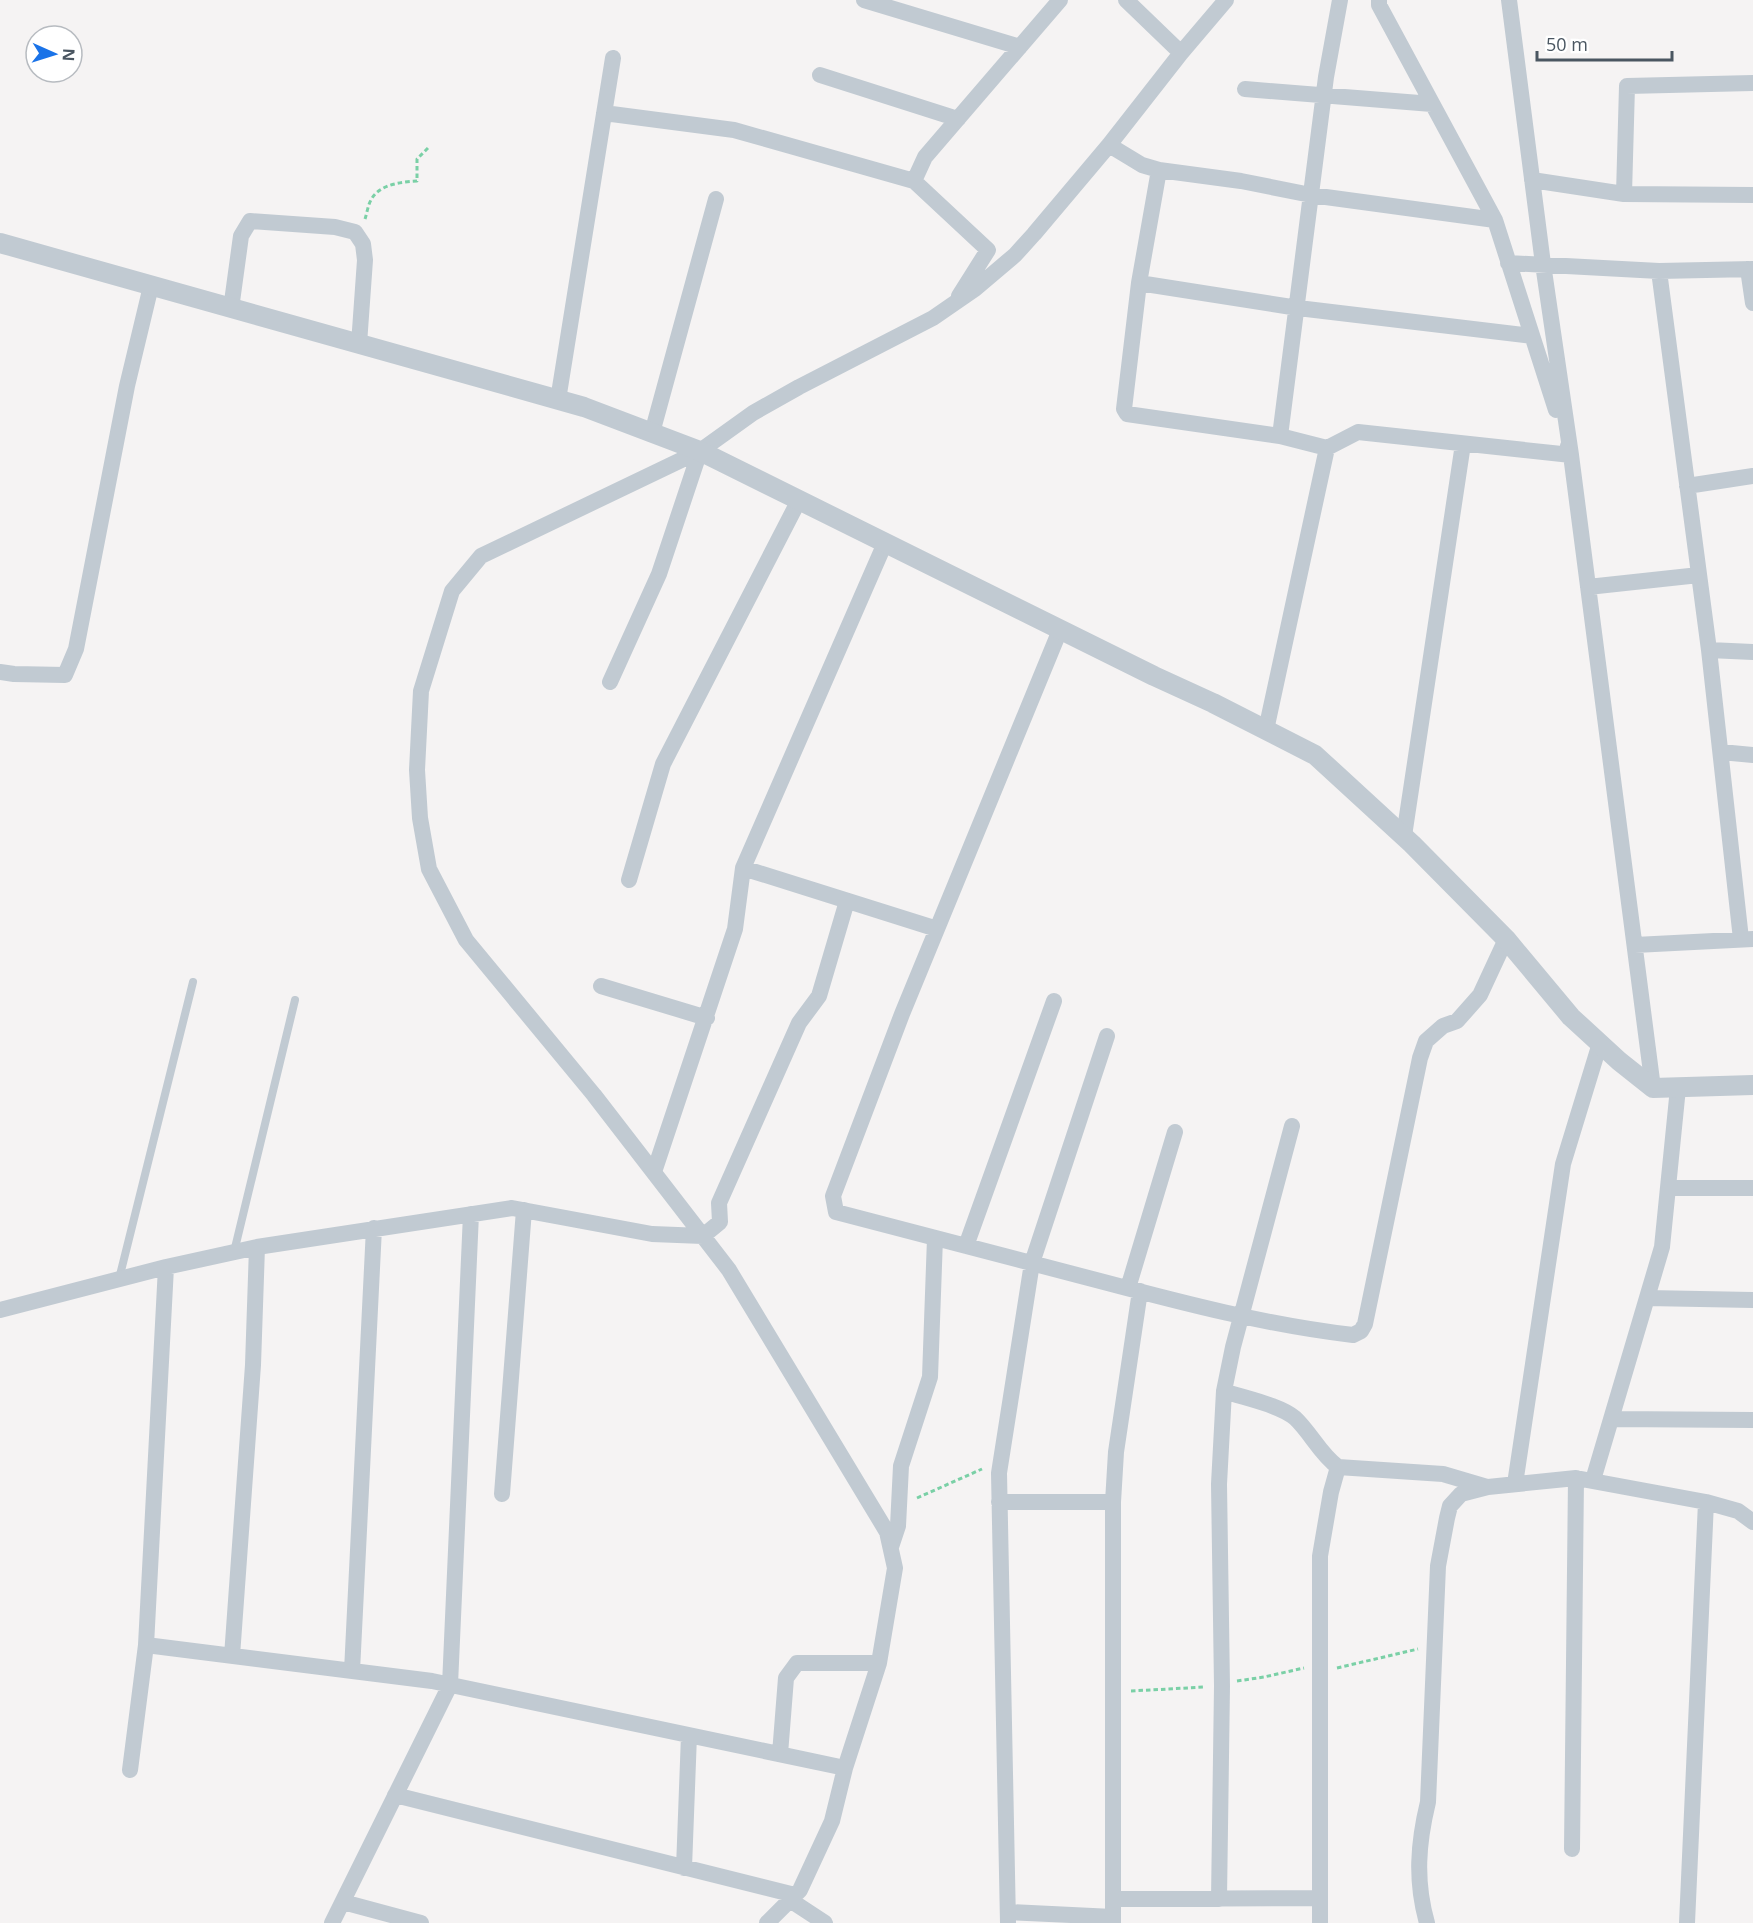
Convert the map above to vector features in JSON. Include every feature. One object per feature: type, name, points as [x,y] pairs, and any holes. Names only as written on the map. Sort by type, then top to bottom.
[{"type":"street","points":[[864,0],[1020,47]]},
{"type":"street","points":[[914,181],[925,157],[1060,0]]},
{"type":"street","points":[[1126,0],[1181,53]]},
{"type":"street","points":[[767,1923],[800,1890],[811,1871],[832,1821],[845,1768],[879,1663],[895,1568],[887,1532],[729,1270],[594,1095],[466,940],[429,869],[420,818],[417,770],[421,691],[452,591],[481,556],[700,451],[762,408],[933,318],[975,289],[1015,255],[1109,145],[1226,0]]},
{"type":"street","points":[[1280,436],[1324,96],[1340,0]]},
{"type":"street","points":[[1379,0],[1379,5],[1495,220],[1571,455]]},
{"type":"street","points":[[1509,0],[1653,1088]]},
{"type":"street","points":[[558,400],[613,58]]},
{"type":"street","points":[[820,75],[958,119]]},
{"type":"street","points":[[1624,194],[1628,86],[1753,83]]},
{"type":"street","points":[[1245,88],[1432,104]]},
{"type":"street","points":[[604,113],[734,129],[914,181],[988,250],[956,302]]},
{"type":"street","points":[[1109,145],[1142,165],[1159,170],[1241,181],[1311,195],[1495,220]]},
{"type":"street","points":[[1159,170],[1139,283],[1125,413],[1280,436],[1327,448],[1358,432],[1571,455]]},
{"type":"street","points":[[1532,180],[1624,194],[1753,195]]},
{"type":"street","points":[[652,433],[716,199]]},
{"type":"street","points":[[231,309],[241,236],[250,221],[325,226],[355,232],[363,244],[365,260],[359,344]]},
{"type":"street","points":[[0,243],[584,407],[700,451],[1315,755],[1404,836],[1506,939],[1571,1017],[1653,1088],[1753,1085]]},
{"type":"street","points":[[1508,263],[1659,271],[1750,269],[1753,303]]},
{"type":"street","points":[[1635,945],[1747,939],[1659,271]]},
{"type":"street","points":[[1139,283],[1298,308],[1532,336]]},
{"type":"street","points":[[0,672],[66,675],[76,649],[126,386],[151,286]]},
{"type":"street","points":[[1404,836],[1463,444]]},
{"type":"street","points":[[1266,730],[1327,448]]},
{"type":"street","points":[[610,682],[659,574],[700,451]]},
{"type":"street","points":[[1688,486],[1753,476]]},
{"type":"street","points":[[629,880],[663,764],[799,500]]},
{"type":"street","points":[[654,1172],[735,929],[743,868],[885,543]]},
{"type":"street","points":[[1588,587],[1699,575]]},
{"type":"street","points":[[1060,630],[902,1014],[833,1196],[836,1212],[1242,1316],[1311,1330],[1353,1335],[1361,1331],[1365,1324],[1420,1058],[1426,1041],[1443,1026],[1457,1021],[1480,995],[1506,939]]},
{"type":"street","points":[[1709,650],[1753,652]]},
{"type":"street","points":[[1721,752],[1753,755]]},
{"type":"street","points":[[743,868],[937,929]]},
{"type":"street","points":[[0,1310],[257,1246],[513,1208],[652,1234],[703,1236],[720,1222],[719,1203],[799,1023],[819,996],[847,901]]},
{"type":"street","points":[[601,986],[707,1018]]},
{"type":"street","points":[[966,1246],[1054,1001]]},
{"type":"street","points":[[1107,1036],[1032,1263],[1001,1462],[999,1502],[1008,1918],[1113,1920],[1113,1502],[1116,1452],[1134,1290],[1175,1132]]},
{"type":"street","points":[[1515,1484],[1563,1164],[1600,1043]]},
{"type":"street","points":[[1593,1480],[1662,1247],[1678,1088]]},
{"type":"street","points":[[1219,1899],[1222,1686],[1219,1484],[1224,1391],[1292,1126]]},
{"type":"street","points":[[1668,1188],[1753,1188]]},
{"type":"street","points":[[502,1494],[524,1210]]},
{"type":"street","points":[[332,1923],[450,1685],[471,1214]]},
{"type":"street","points":[[352,1671],[374,1228]]},
{"type":"street","points":[[890,1548],[898,1526],[902,1466],[930,1377],[935,1238]]},
{"type":"street","points":[[232,1656],[253,1365],[257,1246]]},
{"type":"street","points":[[130,1770],[146,1646],[166,1267]]},
{"type":"street","points":[[1647,1298],[1753,1300]]},
{"type":"street","points":[[1224,1391],[1280,1409],[1294,1417],[1329,1460],[1338,1467],[1443,1474],[1488,1488]]},
{"type":"street","points":[[1612,1419],[1753,1420]]},
{"type":"street","points":[[1320,1923],[1320,1556],[1331,1492],[1338,1467]]},
{"type":"street","points":[[1572,1849],[1576,1478]]},
{"type":"street","points":[[1427,1923],[1419,1869],[1419,1852],[1428,1802],[1438,1566],[1450,1506],[1461,1494],[1488,1488],[1576,1478],[1707,1502],[1738,1511],[1753,1522]]},
{"type":"street","points":[[999,1502],[1113,1502]]},
{"type":"street","points":[[1688,1923],[1707,1502]]},
{"type":"street","points":[[146,1646],[450,1685],[845,1768]]},
{"type":"street","points":[[780,1754],[786,1678],[797,1663],[879,1663]]},
{"type":"street","points":[[684,1868],[689,1735]]},
{"type":"street","points":[[395,1795],[793,1898],[825,1923]]},
{"type":"street","points":[[1113,1899],[1320,1898]]},
{"type":"street","points":[[343,1902],[421,1923]]},
{"type":"lane","points":[[119,1279],[193,982]]},
{"type":"lane","points":[[234,1252],[295,1000]]},
{"type":"path","points":[[355,232],[363,223],[372,198],[380,190],[397,183],[417,181],[417,159],[430,146]]},
{"type":"path","points":[[899,1505],[1001,1462]]},
{"type":"path","points":[[1113,1691],[1222,1686],[1229,1682],[1264,1677],[1299,1667],[1343,1668],[1362,1661],[1434,1645]]}]
